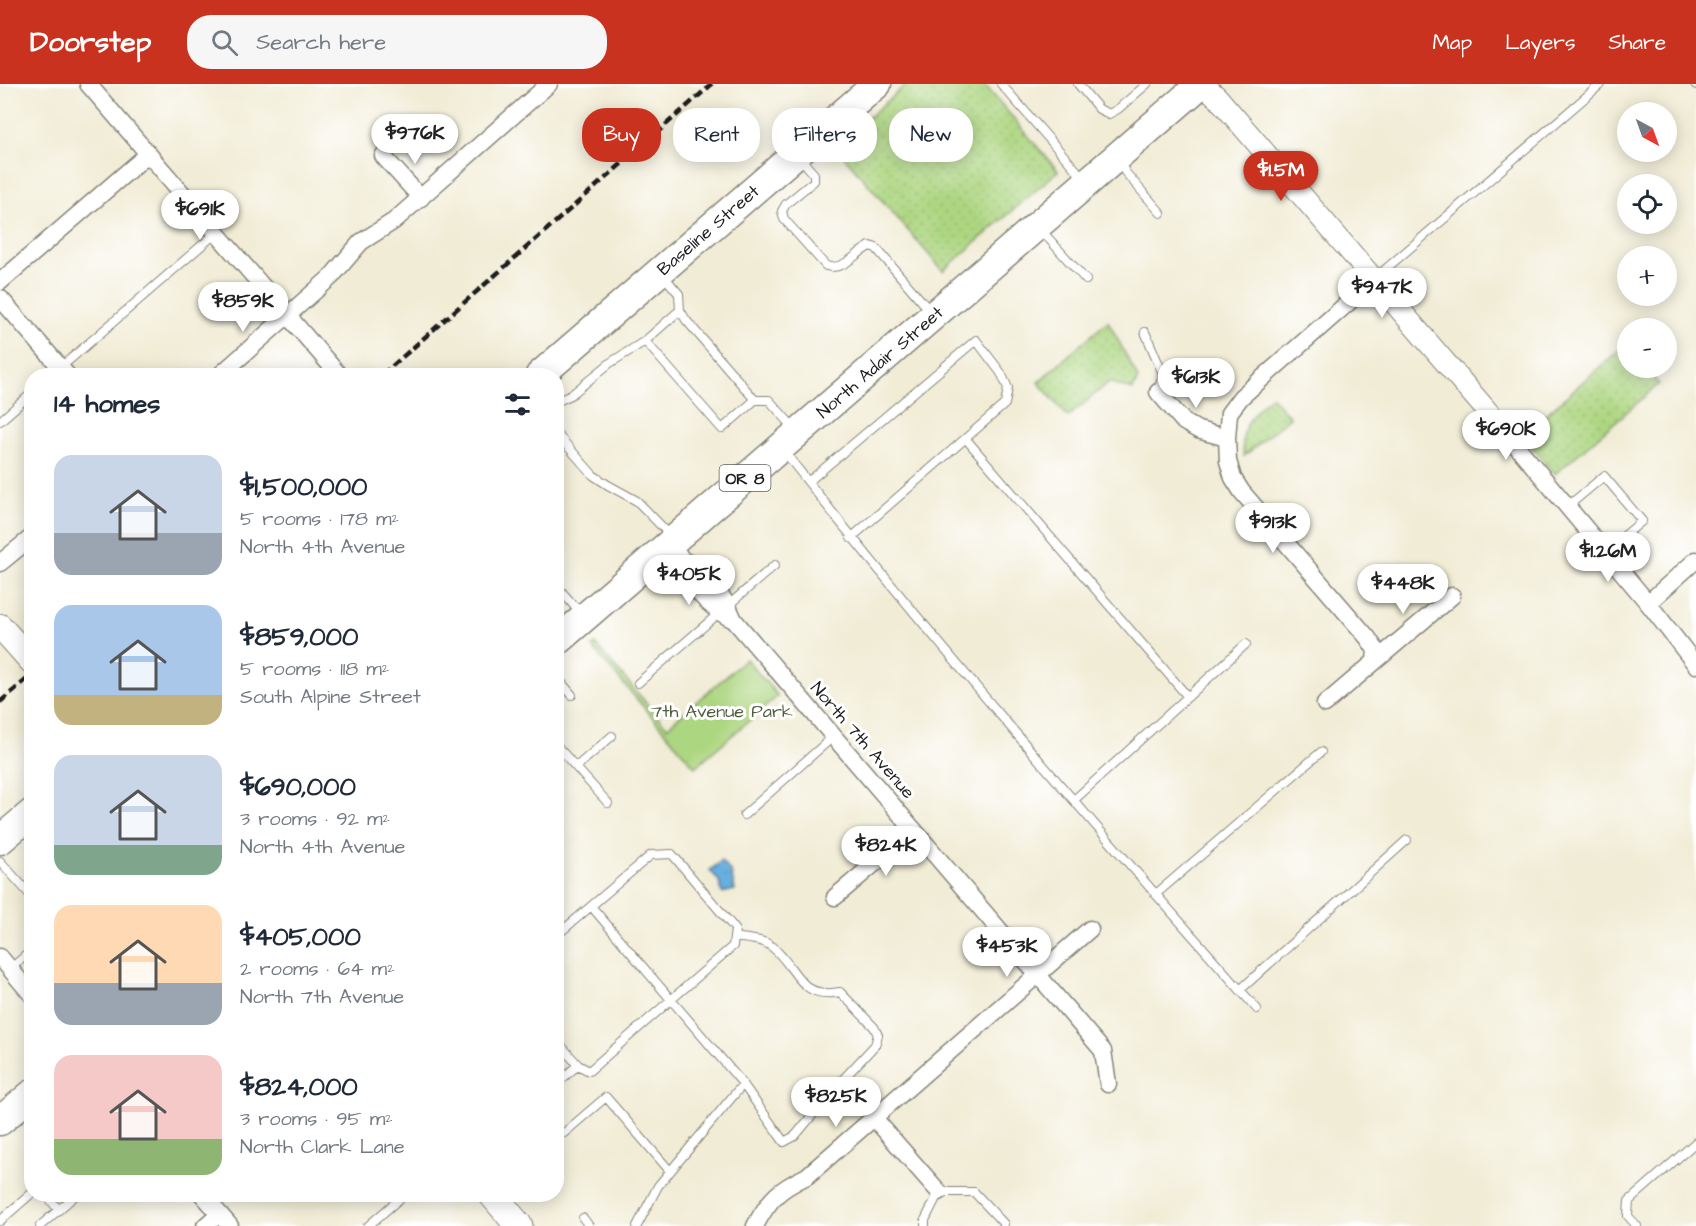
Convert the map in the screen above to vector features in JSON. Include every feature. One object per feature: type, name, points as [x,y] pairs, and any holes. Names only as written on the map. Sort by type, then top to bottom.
[{"type":"highway","name":"Baseline Street","points":[[849,108],[877,84]]},
{"type":"highway","name":"North Adair Street","points":[[564,633],[676,548],[789,440],[1202,84]]},
{"type":"highway","name":"Baseline Street","points":[[548,368],[787,162]]},
{"type":"highway","points":[[0,1121],[24,1101]]},
{"type":"main road","points":[[0,626],[24,653]]},
{"type":"main road","points":[[499,1202],[519,1226]]},
{"type":"street","points":[[88,84],[333,368]]},
{"type":"street","points":[[1202,84],[1218,98],[1494,419],[1648,603],[1696,665]]},
{"type":"street","points":[[228,368],[331,277],[362,242],[394,221],[421,198],[546,85]]},
{"type":"street","points":[[0,282],[148,154]]},
{"type":"street","points":[[383,156],[421,198]]},
{"type":"street","points":[[1374,280],[1241,397],[1229,413],[1227,438],[1228,461],[1233,478],[1242,492],[1368,638],[1376,650],[1375,661]]},
{"type":"street","points":[[0,297],[56,368]]},
{"type":"street","points":[[1158,392],[1184,422],[1198,430],[1227,438]]},
{"type":"street","points":[[0,563],[24,544]]},
{"type":"street","name":"North 7th Avenue","points":[[676,548],[697,567],[727,613],[1103,1051],[1108,1084]]},
{"type":"street","points":[[1648,603],[1696,560]]},
{"type":"street","points":[[1325,704],[1452,596]]},
{"type":"street","points":[[835,897],[914,830]]},
{"type":"street","points":[[755,1226],[767,1204],[778,1193],[807,1176],[1090,929]]},
{"type":"street","points":[[5,963],[24,986]]},
{"type":"street","points":[[874,1118],[939,1192]]},
{"type":"street","points":[[205,1226],[224,1220],[209,1202]]},
{"type":"lane","points":[[1001,84],[1087,182]]},
{"type":"lane","points":[[1078,84],[1099,109],[1109,114],[1147,84]]},
{"type":"lane","points":[[1374,280],[1601,84]]},
{"type":"lane","points":[[1118,156],[1125,172],[1161,213]]},
{"type":"lane","points":[[803,162],[814,174],[814,181],[786,204],[782,211],[784,219],[826,266],[834,268],[842,266],[870,246],[876,248],[933,314]]},
{"type":"lane","points":[[1037,225],[1086,280]]},
{"type":"lane","points":[[66,368],[216,233]]},
{"type":"lane","points":[[660,272],[679,294],[680,310],[686,320],[755,400]]},
{"type":"lane","points":[[564,398],[610,363],[645,341],[680,310]]},
{"type":"lane","points":[[1145,332],[1162,374],[1158,392]]},
{"type":"lane","points":[[808,482],[976,340],[1001,373],[1008,388],[1005,404],[852,538]]},
{"type":"lane","points":[[645,341],[722,429],[755,400],[769,400],[808,482],[852,538],[1074,800],[1257,1009]]},
{"type":"lane","points":[[0,420],[24,400]]},
{"type":"lane","points":[[966,439],[1188,697]]},
{"type":"lane","points":[[564,442],[593,475],[608,486],[637,501],[676,548]]},
{"type":"lane","points":[[1567,507],[1604,476],[1642,521],[1605,552]]},
{"type":"lane","points":[[638,683],[727,613],[775,566]]},
{"type":"lane","points":[[564,594],[585,617]]},
{"type":"lane","points":[[1074,800],[1246,644]]},
{"type":"lane","points":[[564,685],[572,694]]},
{"type":"lane","points":[[576,767],[612,736]]},
{"type":"lane","points":[[744,815],[834,736]]},
{"type":"lane","points":[[1156,894],[1321,752]]},
{"type":"lane","points":[[564,754],[608,804]]},
{"type":"lane","points":[[1240,990],[1407,840]]},
{"type":"lane","points":[[564,929],[651,855],[672,854],[735,929],[734,946],[589,1071],[578,1065],[564,1049]]},
{"type":"lane","points":[[0,861],[24,888]]},
{"type":"lane","points":[[591,906],[742,1084],[784,1142],[795,1136],[875,1045],[878,1035],[874,1027],[840,992],[824,995],[812,991],[770,944],[734,937]]},
{"type":"lane","points":[[5,963],[24,954]]},
{"type":"lane","points":[[564,1077],[578,1065]]},
{"type":"lane","points":[[637,1226],[657,1186],[742,1084]]},
{"type":"lane","points":[[564,1133],[606,1097],[670,1171]]},
{"type":"lane","points":[[1637,1226],[1628,1216],[1629,1201],[1696,1142]]},
{"type":"lane","points":[[925,1226],[925,1220],[939,1192],[974,1192],[1004,1224]]},
{"type":"lane","points":[[0,1221],[24,1200]]},
{"type":"lane","points":[[52,1202],[59,1210]]},
{"type":"lane","points":[[40,1226],[68,1202]]},
{"type":"lane","points":[[368,1226],[396,1202]]},
{"type":"lane","points":[[583,1218],[589,1226]]},
{"type":"green space","points":[[907,84],[984,84],[1058,171],[943,271],[849,162],[877,162],[877,110]]},
{"type":"green space","points":[[1108,321],[1138,378],[1133,390],[1109,382],[1068,417],[1038,382]]},
{"type":"green space","points":[[1617,352],[1617,378],[1654,378],[1659,384],[1555,474],[1522,435]]},
{"type":"green space","points":[[1271,396],[1290,417],[1244,456],[1243,438],[1248,422]]},
{"type":"green space","name":"7th Avenue Park","points":[[595,644],[667,727],[746,659],[778,696],[695,767],[592,647]]},
{"type":"water","points":[[721,861],[731,872],[735,890],[722,893],[719,881],[710,870]]},
{"type":"railway","points":[[390,368],[712,84]]},
{"type":"railway","points":[[0,702],[24,682]]}]
